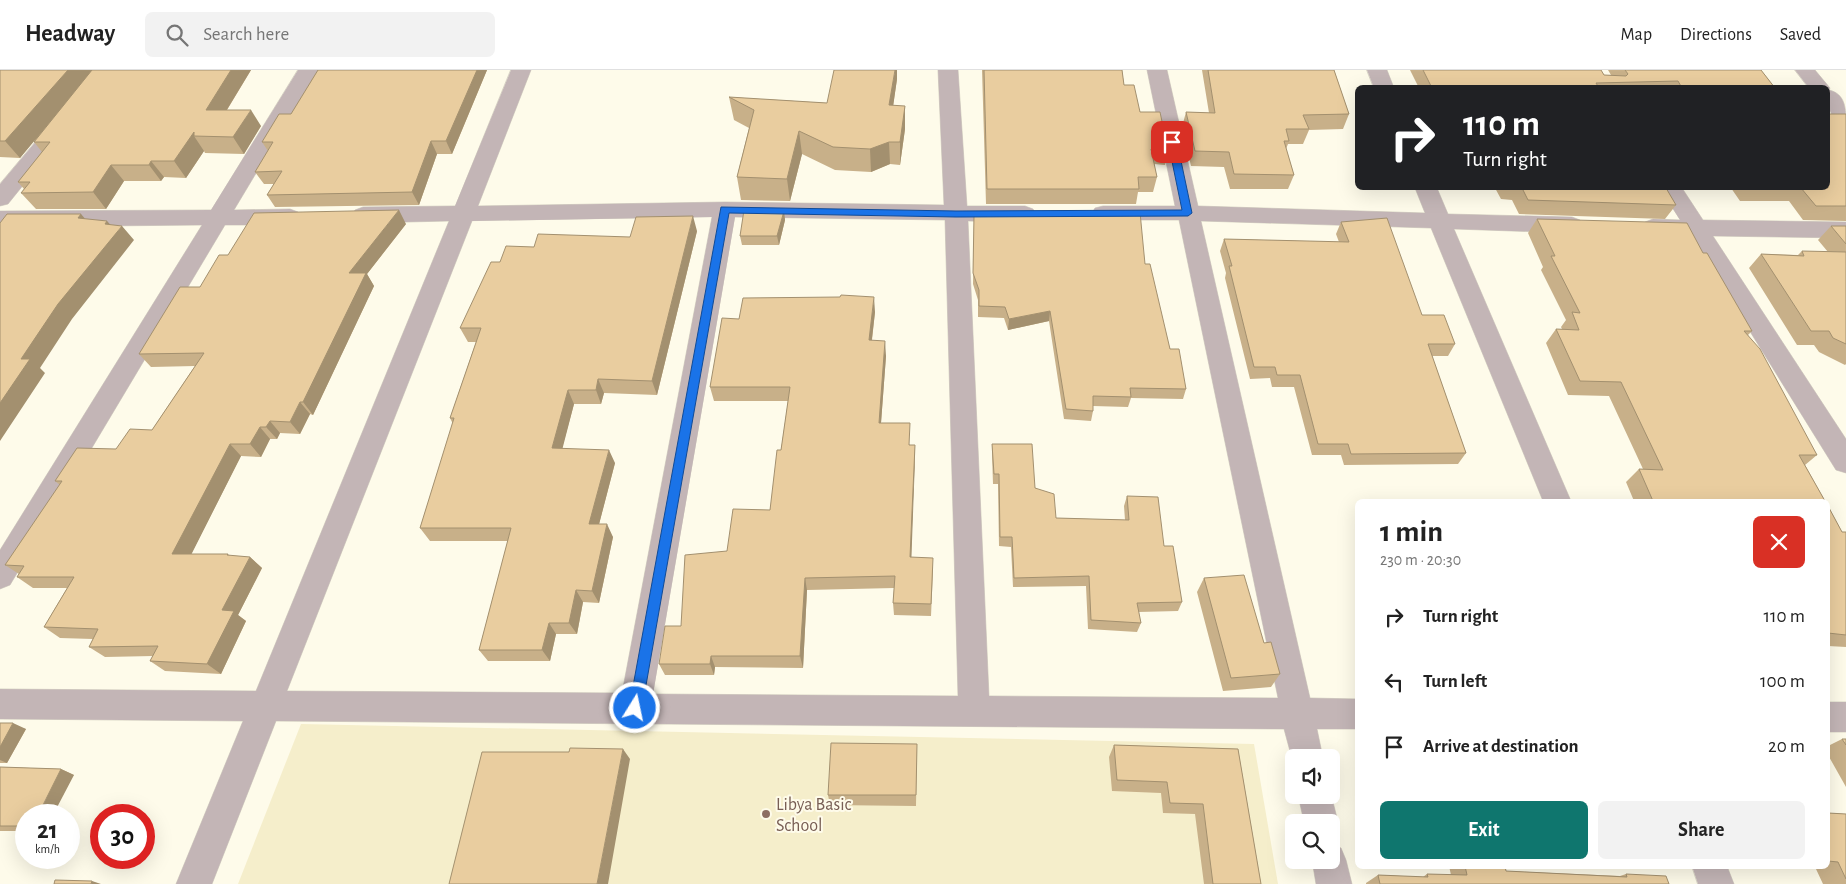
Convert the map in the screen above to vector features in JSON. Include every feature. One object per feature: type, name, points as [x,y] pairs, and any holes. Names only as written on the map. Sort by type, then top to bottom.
[{"type":"street","points":[[0,199],[106,70]]},
{"type":"street","points":[[0,576],[308,70]]},
{"type":"street","points":[[194,884],[521,70]]},
{"type":"street","points":[[948,70],[956,214],[974,710]]},
{"type":"street","points":[[1157,70],[1305,749]]},
{"type":"street","points":[[1377,70],[1383,85]]},
{"type":"street","points":[[1805,70],[1818,85]]},
{"type":"street","points":[[1830,98],[1846,118]]},
{"type":"street","points":[[1427,190],[1556,499]]},
{"type":"street","points":[[1672,190],[1846,462]]},
{"type":"street","points":[[635,708],[725,209]]},
{"type":"street","points":[[345,216],[725,209],[1043,214]]},
{"type":"street","points":[[1082,214],[1188,213],[1588,225]]},
{"type":"street","points":[[0,218],[306,216]]},
{"type":"street","points":[[1628,227],[1846,230]]},
{"type":"street","points":[[0,704],[1355,714]]},
{"type":"street","points":[[1830,717],[1846,717]]},
{"type":"street","points":[[1331,869],[1334,884]]},
{"type":"street","points":[[1710,869],[1716,884]]},
{"type":"shaded area","name":"Libya Basic School","points":[[301,724],[1254,744],[1278,884],[238,884]]},
{"type":"building","points":[[0,70],[68,70],[5,141],[0,141]]},
{"type":"building","points":[[92,70],[231,70],[206,110],[251,110],[233,137],[194,136],[194,132],[174,161],[151,161],[149,165],[111,165],[93,192],[21,193],[30,182],[18,182],[50,142],[34,142]]},
{"type":"building","points":[[318,70],[477,70],[446,141],[431,141],[412,192],[267,195],[282,171],[255,172],[273,142],[262,142],[279,114],[291,114]]},
{"type":"building","points":[[834,70],[895,70],[889,105],[905,106],[900,142],[889,142],[870,149],[833,147],[799,131],[787,179],[737,177],[754,110],[729,97],[827,103]]},
{"type":"building","points":[[984,70],[1122,70],[1124,85],[1134,85],[1140,112],[1160,112],[1168,150],[1151,149],[1157,177],[1138,177],[1139,189],[987,189]]},
{"type":"building","points":[[1208,70],[1334,70],[1349,114],[1303,115],[1309,129],[1286,129],[1289,141],[1284,141],[1294,175],[1234,174],[1229,152],[1195,151],[1186,112],[1215,113]]},
{"type":"building","points":[[1423,70],[1601,70],[1604,75],[1626,76],[1628,74],[1625,70],[1761,70],[1773,85],[1680,85],[1678,81],[1596,83],[1597,85],[1430,85]]},
{"type":"building","points":[[1830,114],[1846,114],[1846,206],[1816,206],[1803,190],[1830,190]]},
{"type":"building","points":[[1523,190],[1667,190],[1676,205],[1528,200]]},
{"type":"building","points":[[399,210],[349,273],[366,273],[303,402],[300,402],[290,422],[270,421],[266,427],[260,427],[250,444],[230,444],[172,554],[228,554],[250,557],[222,610],[234,611],[207,664],[150,661],[158,646],[89,647],[98,629],[44,627],[74,577],[17,577],[24,566],[5,565],[62,481],[55,481],[77,448],[116,449],[130,429],[152,430],[204,353],[139,354],[180,287],[200,287],[219,255],[228,255],[254,213]]},
{"type":"building","points":[[744,210],[784,211],[777,236],[740,236]]},
{"type":"building","points":[[987,212],[1140,212],[1145,264],[1150,264],[1170,349],[1179,349],[1186,389],[1130,388],[1131,397],[1093,396],[1093,411],[1066,409],[1050,311],[1009,319],[1005,307],[979,306],[979,290],[973,273],[974,216],[987,216]]},
{"type":"building","points":[[7,214],[81,214],[78,218],[107,221],[105,224],[122,226],[58,304],[21,359],[30,359],[0,403],[0,223]]},
{"type":"building","points":[[693,216],[652,381],[598,379],[596,390],[568,390],[552,448],[609,450],[589,524],[607,524],[592,591],[576,590],[569,623],[549,623],[542,650],[479,650],[511,528],[420,528],[454,418],[450,418],[481,328],[460,328],[491,262],[500,262],[506,246],[534,247],[538,234],[630,237],[636,217]]},
{"type":"building","points":[[1387,218],[1422,315],[1444,315],[1455,344],[1428,344],[1466,453],[1351,454],[1348,444],[1318,444],[1300,375],[1277,375],[1275,367],[1254,367],[1229,266],[1232,266],[1224,239],[1349,242],[1341,222]]},
{"type":"building","points":[[1537,219],[1687,223],[1703,253],[1707,253],[1752,331],[1744,331],[1760,349],[1817,455],[1799,455],[1824,499],[1652,499],[1639,469],[1663,470],[1621,382],[1580,381],[1556,329],[1579,330],[1572,312],[1580,313],[1551,256],[1555,256]]},
{"type":"building","points":[[1831,226],[1846,226],[1846,244]]},
{"type":"building","points":[[1802,251],[1846,252],[1846,344],[1833,338],[1829,331],[1811,331],[1761,254],[1804,256]]},
{"type":"building","points":[[841,295],[874,297],[869,340],[885,341],[879,423],[910,423],[909,445],[915,445],[910,557],[933,558],[931,604],[893,603],[895,576],[805,578],[800,656],[711,656],[710,664],[659,664],[665,626],[681,626],[685,555],[727,551],[733,509],[770,510],[777,450],[781,450],[790,387],[710,387],[722,318],[739,319],[743,298],[840,297]]},
{"type":"building","points":[[992,444],[1032,444],[1035,488],[1054,494],[1056,518],[1129,520],[1127,496],[1158,497],[1164,546],[1173,546],[1182,602],[1137,603],[1141,623],[1091,620],[1089,576],[1014,578],[1012,537],[1000,537],[999,474],[994,474]]},
{"type":"building","points":[[1830,510],[1842,532],[1846,532],[1846,635],[1830,633]]},
{"type":"building","points":[[1244,575],[1264,643],[1271,642],[1280,674],[1231,678],[1204,578]]},
{"type":"building","points":[[0,723],[13,723],[0,747]]},
{"type":"building","points":[[831,743],[917,744],[916,795],[828,795]]},
{"type":"building","points":[[1114,745],[1238,749],[1261,884],[1213,884],[1203,804],[1170,803],[1167,782],[1117,780]]},
{"type":"building","points":[[570,748],[623,749],[597,884],[449,884],[482,752],[569,752]]},
{"type":"building","points":[[0,767],[61,769],[44,804],[15,804],[15,826],[0,826]]},
{"type":"building","points":[[1830,813],[1846,814],[1846,879],[1838,862],[1830,861]]},
{"type":"building","points":[[1466,869],[1506,869],[1506,871],[1627,877],[1626,874],[1666,876],[1669,884],[1380,884],[1378,875],[1428,877],[1427,874],[1467,875]]},
{"type":"building","points":[[55,880],[92,881],[91,884],[54,884]]},
{"type":"place","name":"Libya Basic School","points":[[766,814]]},
{"type":"route","points":[[635,708],[725,209],[956,214],[1188,213],[1172,142]]}]
